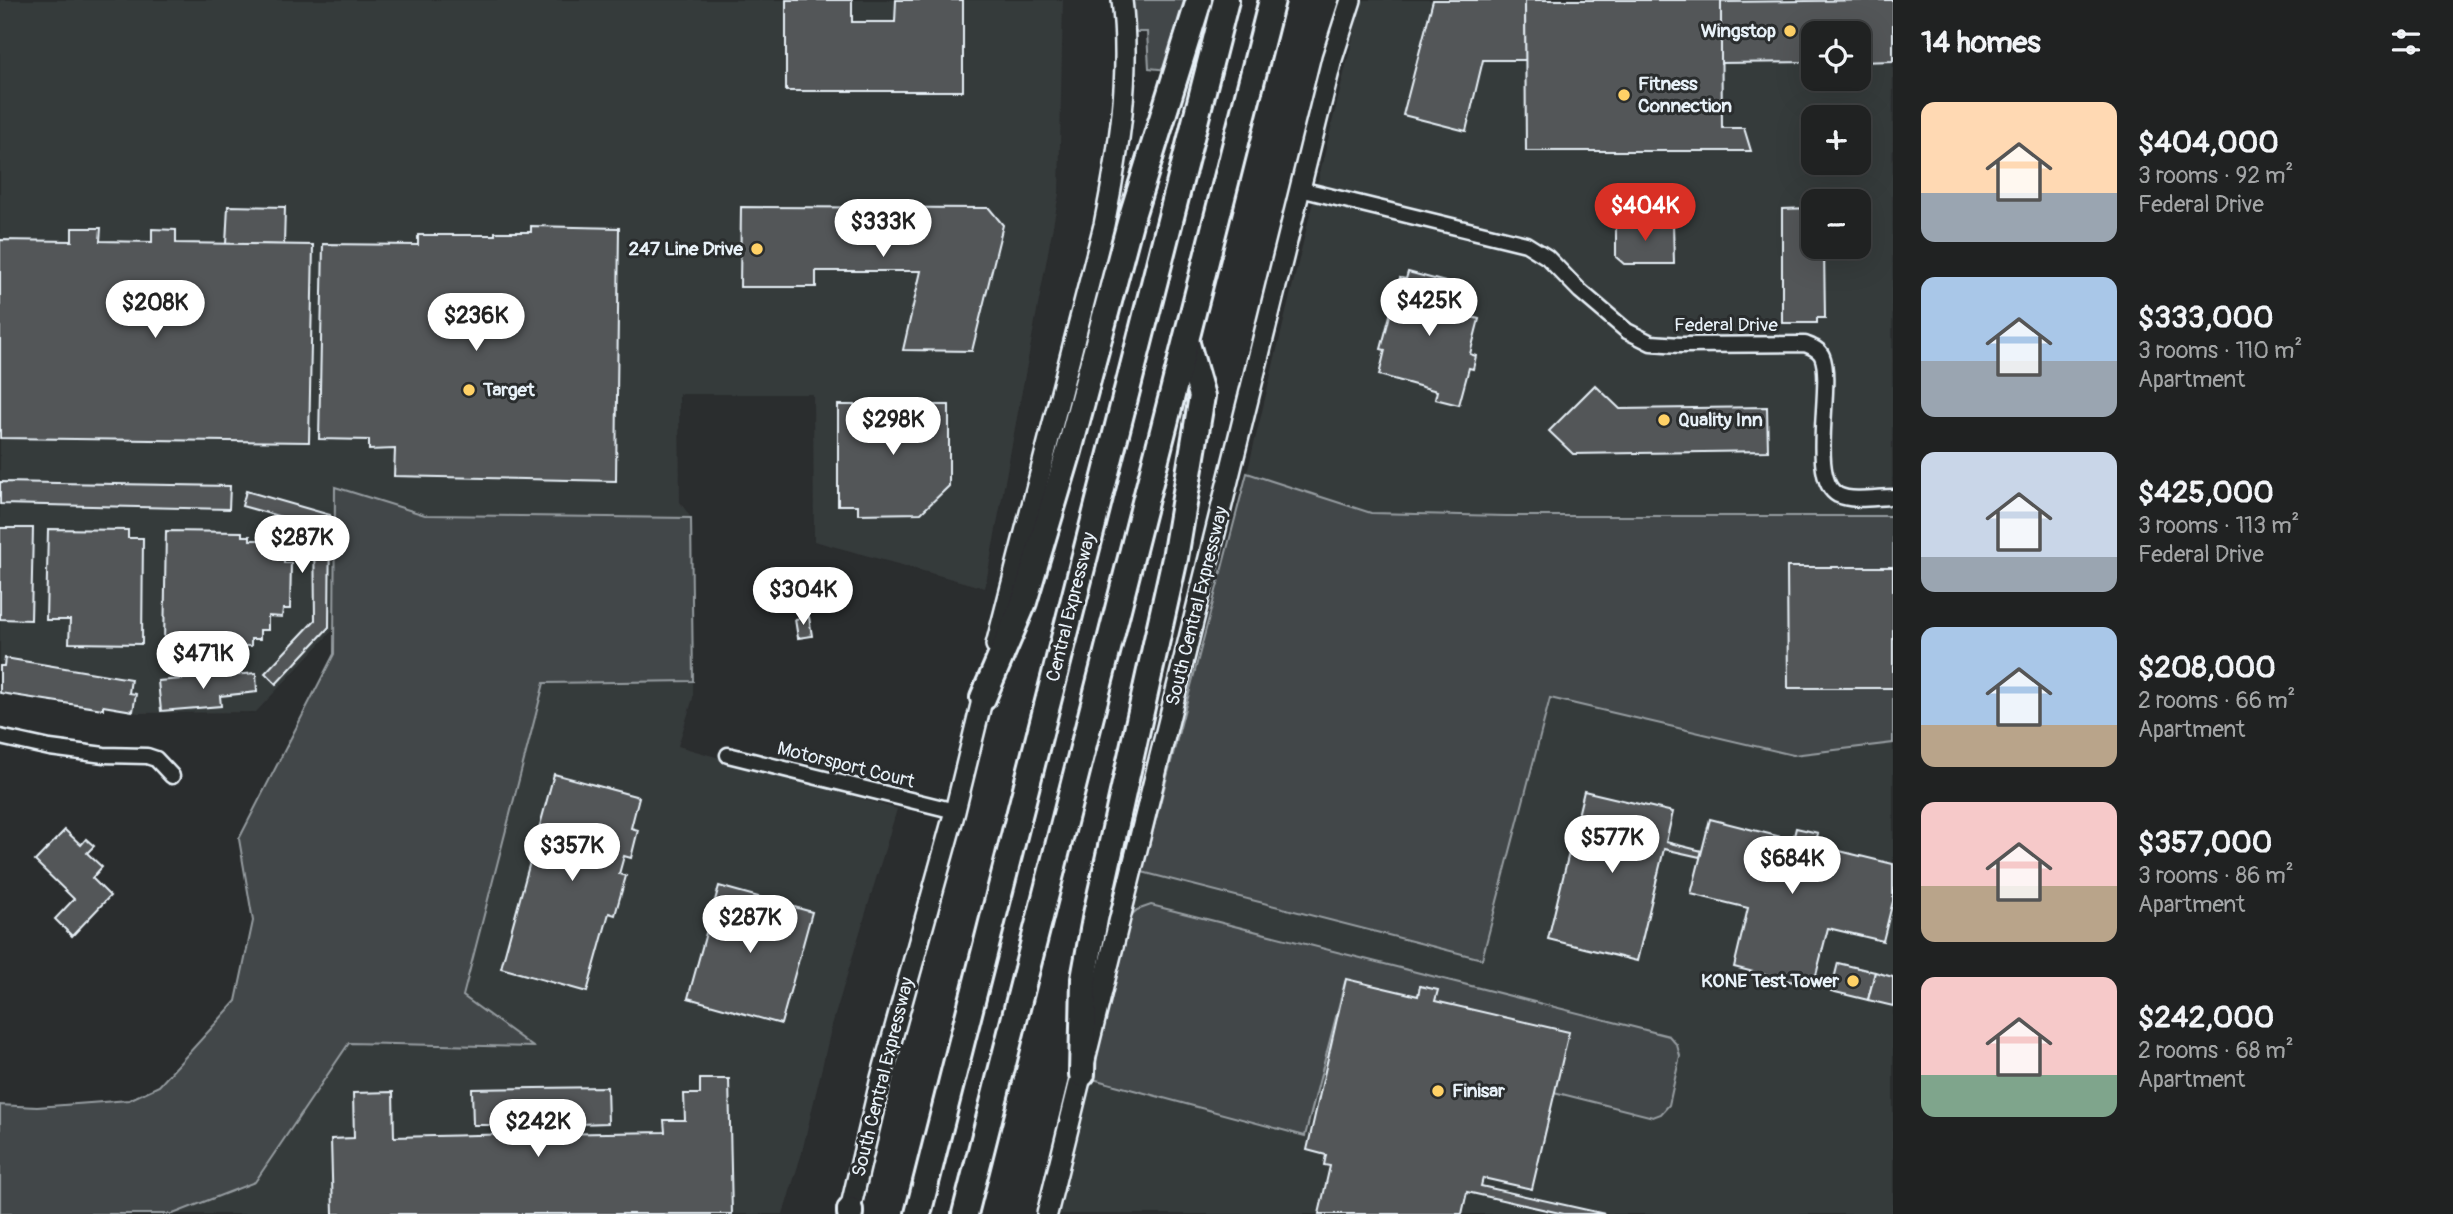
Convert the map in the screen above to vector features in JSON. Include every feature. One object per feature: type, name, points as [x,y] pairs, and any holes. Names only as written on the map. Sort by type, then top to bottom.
[{"type":"highway","points":[[983,698],[1024,602],[1069,451],[1131,219],[1199,0]]},
{"type":"highway","name":"Central Expressway","points":[[918,1214],[1226,0]]},
{"type":"highway","points":[[965,1214],[1272,0]]},
{"type":"highway","points":[[1082,1074],[1084,979],[1175,558],[1202,396],[1186,339]]},
{"type":"main road","name":"South Central Expressway","points":[[850,1213],[881,1078],[955,811],[1104,225],[1122,121],[1122,0]]},
{"type":"main road","name":"South Central Expressway","points":[[1047,1214],[1332,59],[1351,0]]},
{"type":"street","name":"Federal Drive","points":[[1300,189],[1526,244],[1547,257],[1580,291],[1627,331],[1651,343],[1805,344],[1816,348],[1822,356],[1825,370],[1822,429],[1825,471],[1830,486],[1838,495],[1893,497]]},
{"type":"street","points":[[0,737],[50,748],[104,755],[147,756],[156,759],[172,776]]},
{"type":"street","name":"Motorsport Court","points":[[728,755],[955,811]]},
{"type":"shaded area","points":[[0,0],[1063,0],[1059,194],[985,588],[814,541],[813,394],[679,394],[680,502],[691,518],[425,515],[335,487],[333,630],[256,712],[139,713],[0,694]]},
{"type":"shaded area","points":[[1131,0],[1187,0],[1169,70],[1149,68],[1147,32],[1135,32]]},
{"type":"shaded area","points":[[1362,0],[1893,0],[1892,516],[1506,516],[1371,513],[1247,473]]},
{"type":"shaded area","points":[[1247,473],[1371,513],[1506,516],[1893,516],[1893,743],[1793,755],[1550,698],[1482,959],[1142,872]]},
{"type":"shaded area","points":[[335,487],[425,515],[691,518],[693,681],[544,683],[463,996],[533,1047],[349,1043],[255,1182],[173,1214],[0,1214],[0,1105],[37,1107],[129,1100],[159,1086],[236,1001],[253,921],[239,839],[334,654]]},
{"type":"shaded area","points":[[693,681],[693,698],[678,746],[897,809],[832,1025],[801,1156],[783,1214],[173,1214],[255,1182],[349,1043],[532,1046],[462,996],[544,683]]},
{"type":"shaded area","points":[[1550,698],[1793,755],[1893,743],[1893,1214],[1057,1214],[1142,872],[1482,959]]},
{"type":"shaded area","points":[[1151,905],[1669,1036],[1677,1045],[1680,1056],[1669,1105],[1661,1114],[1653,1117],[1550,1091],[1345,982],[1305,1136],[1089,1078],[1130,916]]},
{"type":"building","points":[[786,0],[852,0],[852,22],[895,22],[896,0],[963,0],[963,91],[786,91]]},
{"type":"building","points":[[1433,0],[1525,0],[1526,60],[1483,60],[1466,131],[1403,115]]},
{"type":"building","name":"Fitness Connection","points":[[1525,0],[1721,0],[1722,128],[1744,128],[1751,151],[1526,151]]},
{"type":"building","points":[[1893,0],[1893,61],[1871,62],[1871,21],[1801,21],[1801,62],[1721,63],[1721,2]]},
{"type":"building","points":[[228,206],[285,207],[284,245],[226,244]]},
{"type":"building","points":[[741,207],[989,208],[1003,225],[972,351],[903,350],[921,271],[816,271],[816,287],[740,287]]},
{"type":"building","points":[[1801,208],[1801,259],[1824,259],[1825,318],[1817,318],[1817,323],[1782,323],[1782,209]]},
{"type":"building","points":[[1616,222],[1673,222],[1674,264],[1624,264],[1616,257]]},
{"type":"building","name":"Target","points":[[531,226],[619,228],[616,481],[394,476],[395,449],[369,450],[369,440],[319,439],[323,244],[418,245],[418,235],[495,235],[495,232],[531,232]]},
{"type":"building","points":[[72,228],[101,228],[100,241],[152,242],[152,229],[176,230],[176,243],[313,245],[309,442],[0,438],[0,240],[72,241]]},
{"type":"building","points":[[1408,272],[1464,287],[1456,313],[1479,319],[1470,354],[1476,356],[1473,369],[1469,368],[1459,405],[1435,399],[1437,391],[1379,375],[1385,350],[1381,349],[1400,278],[1406,279]]},
{"type":"building","name":"Quality Inn","points":[[1595,385],[1620,409],[1767,407],[1768,451],[1573,454],[1549,431]]},
{"type":"building","points":[[838,405],[949,405],[949,486],[921,513],[858,514],[858,505],[838,505]]},
{"type":"building","points":[[0,482],[230,486],[229,509],[0,504]]},
{"type":"building","points":[[246,491],[330,515],[329,627],[276,684],[265,673],[315,620],[314,526],[242,506]]},
{"type":"building","points":[[0,528],[33,528],[31,620],[0,619]]},
{"type":"building","points":[[48,529],[128,530],[128,538],[143,538],[142,644],[69,643],[70,620],[46,620]]},
{"type":"building","points":[[166,531],[242,532],[242,536],[250,536],[250,540],[272,540],[272,547],[276,547],[276,559],[291,563],[290,609],[283,609],[282,617],[268,616],[268,630],[260,630],[260,639],[251,639],[251,646],[164,645]]},
{"type":"building","points":[[1787,567],[1893,567],[1893,688],[1788,688]]},
{"type":"building","points":[[809,617],[812,636],[798,638],[795,619]]},
{"type":"building","points":[[5,658],[131,679],[129,693],[136,694],[133,711],[0,693],[0,666],[4,666]]},
{"type":"building","points":[[256,673],[257,692],[220,696],[221,706],[161,711],[158,681]]},
{"type":"building","points":[[554,774],[639,797],[631,828],[638,830],[631,858],[624,856],[619,874],[626,876],[615,915],[609,913],[587,992],[501,968]]},
{"type":"building","points":[[1584,791],[1673,812],[1666,842],[1702,851],[1700,857],[1664,849],[1637,961],[1548,939]]},
{"type":"building","points":[[1710,819],[1793,840],[1796,828],[1818,833],[1815,845],[1893,864],[1893,901],[1883,941],[1828,928],[1813,987],[1734,967],[1748,908],[1691,894]]},
{"type":"building","points":[[65,830],[81,845],[86,839],[94,846],[87,853],[102,867],[92,878],[110,896],[72,936],[55,919],[74,899],[35,861]]},
{"type":"building","points":[[719,886],[812,912],[781,1024],[688,998]]},
{"type":"building","name":"KONE Test Tower","points":[[1838,963],[1875,972],[1868,1000],[1831,991]]},
{"type":"building","name":"KONE Test Tower","points":[[1875,972],[1893,977],[1893,1006],[1868,1000]]},
{"type":"building","name":"Finisar","points":[[1346,979],[1418,996],[1420,986],[1438,990],[1435,1001],[1569,1032],[1532,1189],[1483,1178],[1481,1186],[1605,1214],[1564,1214],[1467,1192],[1462,1214],[1319,1214],[1330,1166],[1324,1165],[1326,1155],[1307,1150]]},
{"type":"building","points":[[700,1079],[729,1079],[732,1214],[333,1214],[331,1139],[354,1138],[353,1093],[393,1092],[394,1137],[518,1134],[518,1125],[473,1125],[472,1089],[607,1087],[608,1123],[548,1125],[548,1134],[665,1132],[664,1120],[685,1120],[684,1094],[700,1094]]},
{"type":"place","name":"Wingstop","points":[[1790,31]]},
{"type":"place","name":"Fitness Connection","points":[[1624,95]]},
{"type":"place","name":"247 Line Drive","points":[[757,249]]},
{"type":"place","name":"Target","points":[[469,390]]},
{"type":"place","name":"Quality Inn","points":[[1664,420]]},
{"type":"place","name":"KONE Test Tower","points":[[1853,981]]},
{"type":"place","name":"Finisar","points":[[1438,1091]]}]
